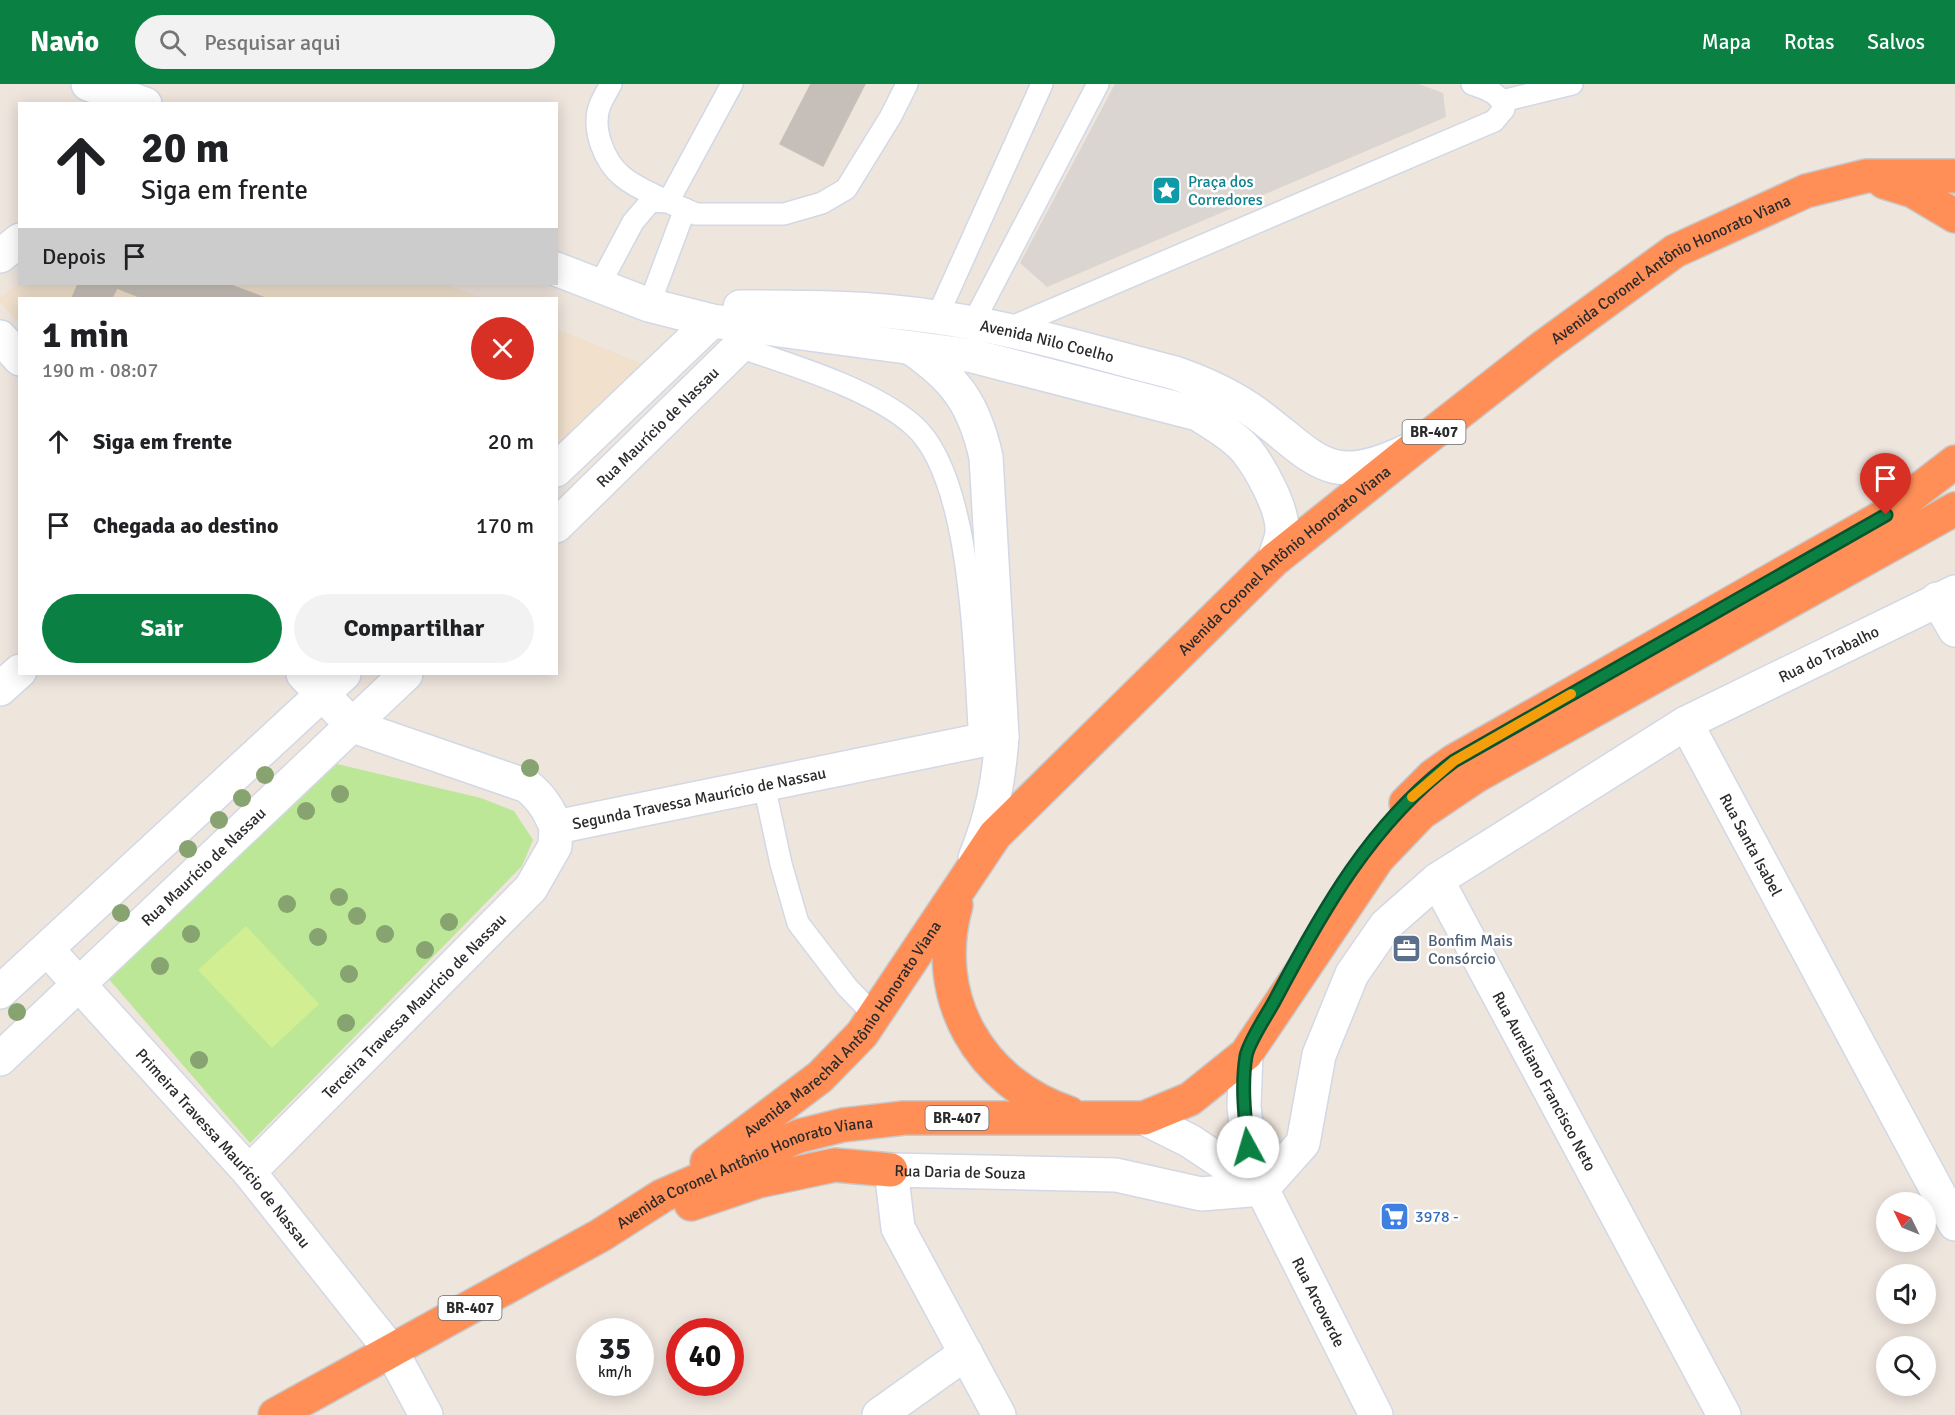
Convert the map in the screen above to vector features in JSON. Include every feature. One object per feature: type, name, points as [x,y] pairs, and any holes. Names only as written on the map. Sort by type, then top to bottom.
[{"type":"highway","name":"Avenida Coronel Antônio Honorato Viana","points":[[996,835],[1274,560],[1544,347],[1675,251],[1806,191],[1866,176],[1955,176]]},
{"type":"highway","points":[[1866,176],[1912,191],[1955,216]]},
{"type":"highway","name":"Avenida Coronel Antônio Honorato Viana","points":[[1246,1054],[1317,920],[1383,827],[1434,776],[1454,761],[1886,515],[1955,462]]},
{"type":"highway","name":"Avenida Coronel Antônio Honorato Viana","points":[[275,1415],[601,1234],[662,1196],[800,1136],[843,1125],[904,1118],[1144,1118],[1190,1099],[1246,1054],[1378,858],[1421,813],[1476,776],[1955,509]]},
{"type":"highway","name":"Avenida Marechal Antônio Honorato Viana","points":[[662,1196],[820,1077],[862,1034],[996,835]]},
{"type":"highway","points":[[962,886],[949,929],[947,956],[949,981],[968,1029],[995,1068],[1010,1082],[1051,1107],[1085,1118]]},
{"type":"highway","points":[[601,1234],[759,1181],[835,1165],[891,1170]]},
{"type":"street","points":[[89,84],[139,102]]},
{"type":"street","points":[[0,256],[18,242]]},
{"type":"street","name":"Avenida Nilo Coelho","points":[[558,270],[649,305],[712,321],[749,337],[908,346],[973,356],[1198,414],[1225,432],[1247,452],[1268,486],[1278,508],[1282,532],[1274,560]]},
{"type":"street","name":"Avenida Nilo Coelho","points":[[649,305],[828,307],[937,317],[973,323],[1205,383],[1257,414],[1323,465],[1347,468],[1378,465],[1414,448]]},
{"type":"street","points":[[558,468],[712,321]]},
{"type":"street","points":[[0,337],[18,357]]},
{"type":"street","name":"Rua Maurício de Nassau","points":[[558,524],[749,337]]},
{"type":"street","points":[[908,346],[946,375],[963,395],[978,424],[986,457],[991,739],[999,781],[989,823],[962,886]]},
{"type":"street","points":[[1886,515],[1955,476]]},
{"type":"street","name":"Rua do Trabalho","points":[[1686,723],[1946,596],[1955,630]]},
{"type":"street","points":[[0,689],[18,673]]},
{"type":"street","name":"Rua Maurício de Nassau","points":[[0,1059],[405,675]]},
{"type":"street","points":[[0,992],[323,680],[353,726]]},
{"type":"street","points":[[1262,1189],[1303,1143],[1318,1055],[1352,974],[1386,925],[1437,880],[1686,723]]},
{"type":"street","name":"Rua Santa Isabel","points":[[1686,723],[1955,1224]]},
{"type":"street","name":"Segunda Travessa Maurício de Nassau","points":[[353,726],[527,786],[539,796],[550,812],[556,827],[991,739]]},
{"type":"street","name":"Terceira Travessa Maurício de Nassau","points":[[249,1172],[531,888],[555,846],[556,827]]},
{"type":"street","name":"Rua Aureliano Francisco Neto","points":[[1437,880],[1724,1415]]},
{"type":"street","name":"Primeira Travessa Maurício de Nassau","points":[[47,949],[249,1172],[392,1352],[426,1415]]},
{"type":"street","name":"Rua Arcoverde","points":[[1246,1054],[1244,1106],[1248,1147],[1262,1189],[1376,1415]]},
{"type":"street","name":"Rua Arcoverde","points":[[1144,1118],[1190,1141],[1262,1189]]},
{"type":"street","name":"Rua Daria de Souza","points":[[999,1415],[898,1228],[891,1170],[1116,1175],[1201,1194],[1262,1189]]},
{"type":"street","points":[[879,1415],[966,1353]]},
{"type":"lane","points":[[611,84],[600,106],[597,120],[606,154],[623,177],[696,214],[784,214],[822,203],[846,189],[891,116],[907,84]]},
{"type":"lane","points":[[649,305],[676,205],[732,84]]},
{"type":"lane","points":[[937,317],[1042,84]]},
{"type":"lane","points":[[973,323],[1098,84]]},
{"type":"lane","points":[[1004,331],[1494,121],[1504,109],[1502,101],[1495,93],[1472,84]]},
{"type":"lane","points":[[1502,101],[1572,84]]},
{"type":"lane","points":[[599,286],[642,208],[651,201],[676,205]]},
{"type":"lane","points":[[749,337],[885,404],[915,426],[936,454],[957,514],[969,580],[991,739]]},
{"type":"lane","points":[[764,785],[781,864],[798,923],[847,987],[875,1016]]},
{"type":"shaded area","name":"Praça dos Corredores","points":[[1115,84],[1419,84],[1443,93],[1446,117],[1047,287],[1020,263]]},
{"type":"shaded area","points":[[18,283],[18,285],[449,285],[479,297],[18,297],[18,323],[0,302],[0,298]]},
{"type":"shaded area","points":[[558,329],[642,364],[558,444]]},
{"type":"green space","points":[[337,764],[481,798],[514,811],[533,840],[522,866],[250,1143],[108,978]]},
{"type":"green space","points":[[246,926],[319,1004],[272,1048],[198,970]]},
{"type":"building","points":[[811,84],[865,84],[823,166],[780,144]]},
{"type":"building","points":[[78,285],[231,285],[262,297],[140,297],[117,288],[112,297],[72,297]]},
{"type":"slow traffic","points":[[1412,797],[1454,761],[1571,694]]},
{"type":"place","name":"Praça dos Corredores","points":[[1167,190]]},
{"type":"place","name":"Bonfim Mais Consórcio","points":[[1407,949]]},
{"type":"place","name":"3978 -","points":[[1394,1216]]},
{"type":"route","points":[[1248,1147],[1244,1106],[1246,1054],[1317,920],[1383,827],[1417,791],[1454,761],[1886,515]]}]
